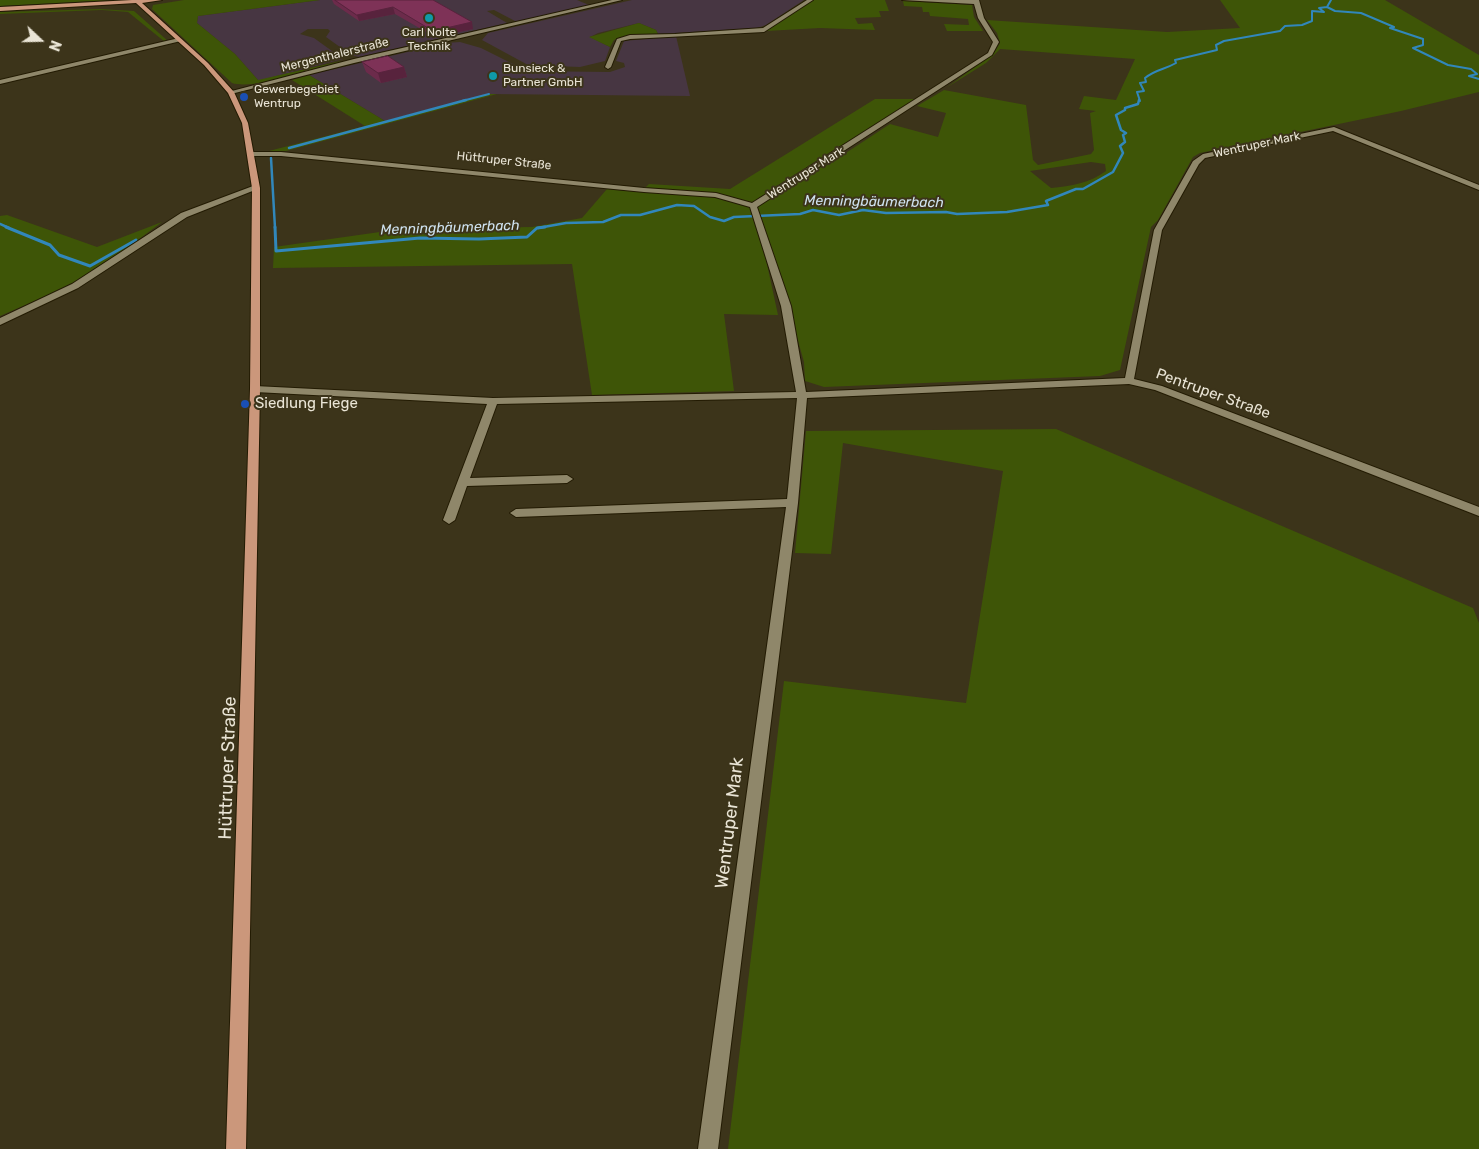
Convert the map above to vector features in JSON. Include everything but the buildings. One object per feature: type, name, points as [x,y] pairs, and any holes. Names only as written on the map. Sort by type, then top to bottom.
[{"type":"main road","points":[[102,4],[120,0]]},
{"type":"main road","points":[[0,8],[159,0]]},
{"type":"main road","points":[[102,4],[144,9],[151,4],[164,0]]},
{"type":"main road","name":"Hüttruper Straße","points":[[137,1],[206,64],[231,92],[245,123],[256,188],[255,388],[236,1149]]},
{"type":"street","name":"Mergenthalerstraße","points":[[231,92],[354,61],[619,0]]},
{"type":"street","points":[[608,67],[619,40],[630,37],[764,30],[810,0]]},
{"type":"street","name":"Wentruper Mark","points":[[708,1149],[792,503],[802,395],[786,306],[755,212],[990,54],[996,42],[981,18],[976,2],[905,0]]},
{"type":"street","points":[[0,82],[179,40]]},
{"type":"street","name":"Wentruper Mark","points":[[1128,381],[1158,230],[1196,163],[1202,156],[1334,129],[1479,188]]},
{"type":"street","name":"Hüttruper Straße","points":[[251,154],[281,154],[644,190],[716,195],[755,212]]},
{"type":"street","points":[[0,322],[82,282],[184,215],[256,188]]},
{"type":"street","name":"Pentruper Straße","points":[[802,395],[1128,381],[1158,388],[1479,512]]},
{"type":"street","points":[[255,388],[494,402],[802,395]]},
{"type":"street","points":[[449,520],[494,402]]},
{"type":"street","points":[[464,482],[567,479]]},
{"type":"street","points":[[516,513],[792,503]]},
{"type":"shaded area","points":[[320,0],[577,0],[589,5],[520,21],[515,21],[494,10],[487,11],[507,23],[359,57],[351,55],[326,37],[330,31],[328,29],[308,29],[300,34],[314,38],[343,59],[261,80],[258,80],[235,54],[197,23],[198,16]]},
{"type":"shaded area","points":[[632,0],[804,0],[766,25],[757,28],[658,34],[656,30],[639,23],[598,33],[590,37],[610,47],[605,61],[580,67],[528,65],[482,40],[488,33]]},
{"type":"shaded area","points":[[676,36],[690,96],[488,94],[385,121],[309,75],[446,43],[460,42],[481,48],[517,66],[515,68],[524,71],[610,72],[625,67],[624,63],[616,61],[624,41]]},
{"type":"green space","points":[[0,0],[113,0],[0,6]]},
{"type":"green space","points":[[184,0],[320,0],[198,16],[197,23],[235,54],[258,80],[341,61],[300,74],[269,81],[254,84],[232,83],[152,9],[153,5]]},
{"type":"green space","points":[[813,0],[885,0],[889,11],[879,11],[881,17],[855,18],[858,24],[872,23],[875,30],[820,28],[766,31]]},
{"type":"green space","points":[[1220,0],[1385,0],[1479,55],[1479,92],[1401,111],[1200,153],[1193,157],[1158,220],[1151,227],[1120,370],[1100,376],[824,387],[805,381],[804,362],[773,253],[765,255],[778,315],[724,314],[734,391],[592,395],[572,264],[273,268],[274,247],[401,229],[532,227],[582,218],[607,189],[641,192],[649,184],[730,189],[875,99],[918,99],[815,166],[823,168],[890,124],[938,137],[946,113],[917,106],[944,90],[1026,105],[1033,160],[1038,165],[1091,154],[1094,150],[1090,113],[1096,111],[1079,109],[1084,96],[1116,100],[1135,59],[1000,49],[986,63],[946,88],[993,54],[1000,43],[997,33],[987,20],[1167,32],[1240,28]],"holes":[[[1091,162],[1105,164],[1106,171],[1087,181],[1051,188],[1030,171]]]},
{"type":"green space","points":[[903,1],[972,5],[974,17],[983,31],[947,31],[944,24],[969,25],[968,19],[930,16],[929,12],[923,12],[922,7],[904,6]]},
{"type":"green space","points":[[100,9],[134,11],[168,41],[165,42],[128,12],[102,10],[0,14],[0,12]]},
{"type":"green space","points":[[639,23],[656,30],[658,34],[619,38],[614,40],[610,47],[589,37]]},
{"type":"green space","points":[[309,75],[385,121],[488,94],[497,94],[286,151],[269,151],[365,126],[292,80]]},
{"type":"green space","points":[[7,215],[97,247],[162,222],[119,254],[71,285],[0,316],[0,216]]},
{"type":"green space","points":[[1056,429],[1473,608],[1479,623],[1479,1149],[728,1149],[784,681],[966,703],[1003,471],[843,443],[831,554],[795,553],[806,431]]},
{"type":"waterway","name":"Menningbäumerbach","points":[[1327,7],[1331,0]]},
{"type":"waterway","name":"Menningbäumerbach","points":[[1140,101],[1137,92],[1144,91],[1140,83],[1146,82],[1145,78],[1153,73],[1176,63],[1175,60],[1217,50],[1216,45],[1224,41],[1280,31],[1285,26],[1302,25],[1312,21],[1312,11],[1324,12],[1319,8],[1327,7]]},
{"type":"waterway","points":[[1327,7],[1335,11],[1361,13],[1394,27],[1390,28],[1423,39],[1423,45],[1413,48],[1448,65],[1471,69],[1477,74],[1469,76],[1479,79]]},
{"type":"waterway","points":[[462,101],[489,94]]},
{"type":"waterway","points":[[289,148],[466,100]]},
{"type":"waterway","name":"Menningbäumerbach","points":[[540,228],[566,223],[603,222],[621,215],[640,215],[677,205],[694,206],[710,217],[724,221],[734,217],[800,214],[813,210],[839,215],[863,210],[886,213],[946,212],[957,214],[1007,212],[1048,205],[1046,201],[1076,189],[1083,189],[1113,172],[1123,153],[1120,146],[1125,142],[1123,135],[1126,133],[1121,130],[1116,115],[1125,110],[1125,108],[1138,104],[1139,100]]},
{"type":"waterway","points":[[271,158],[275,228]]},
{"type":"waterway","name":"Menningbäumerbach","points":[[0,224],[9,228]]},
{"type":"waterway","name":"Menningbäumerbach","points":[[6,227],[50,245],[59,255],[90,266],[136,240]]},
{"type":"waterway","name":"Menningbäumerbach","points":[[275,227],[276,251],[420,238],[479,239],[527,237],[537,228],[540,228]]},
{"type":"waterway","name":"Menningbäumerbach","points":[[540,228],[545,227]]},
{"type":"place","name":"Carl Nolte Technik","points":[[429,18]]},
{"type":"place","name":"Bunsieck & Partner GmbH","points":[[493,76]]},
{"type":"place","name":"Gewerbegebiet Wentrup","points":[[244,97]]},
{"type":"place","name":"Siedlung Fiege","points":[[245,404]]}]
